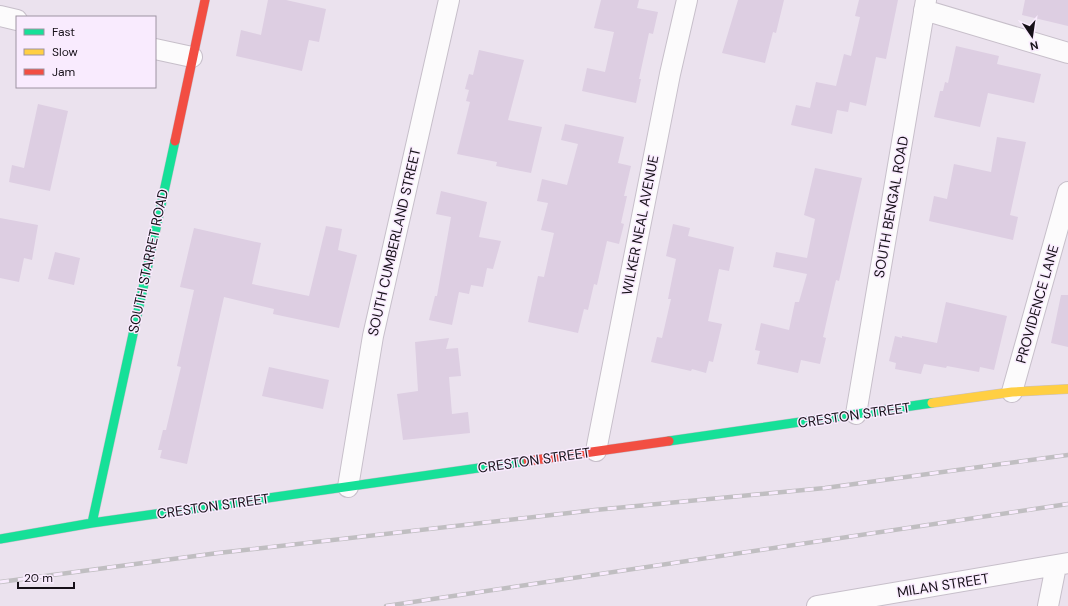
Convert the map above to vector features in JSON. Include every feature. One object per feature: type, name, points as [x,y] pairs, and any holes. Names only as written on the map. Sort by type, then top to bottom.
[{"type":"street","name":"SOUTH STARRET ROAD","points":[[92,523],[205,0]]},
{"type":"street","name":"SOUTH CUMBERLAND STREET","points":[[348,487],[373,336],[449,0]]},
{"type":"street","name":"WILKER NEAL AVENUE","points":[[596,451],[670,74],[687,0]]},
{"type":"street","points":[[925,5],[1068,54]]},
{"type":"street","name":"SOUTH BENGAL ROAD","points":[[856,414],[925,5]]},
{"type":"street","points":[[0,16],[16,20]]},
{"type":"street","points":[[156,49],[192,57]]},
{"type":"street","name":"PROVIDENCE LANE","points":[[1012,392],[1068,192]]},
{"type":"street","name":"CRESTON STREET","points":[[0,539],[92,523],[1012,392],[1068,389]]},
{"type":"street","points":[[1048,606],[1062,565]]},
{"type":"street","name":"MILAN STREET","points":[[817,606],[1062,565]]},
{"type":"building","points":[[268,0],[286,0],[326,9],[319,42],[309,40],[302,71],[236,56],[241,30],[261,35]]},
{"type":"building","points":[[601,0],[639,0],[637,8],[658,12],[653,34],[649,33],[639,79],[641,79],[636,103],[582,91],[587,68],[605,72],[614,32],[594,28]]},
{"type":"building","points":[[738,0],[784,0],[776,33],[773,32],[765,63],[722,53]]},
{"type":"building","points":[[859,0],[898,0],[886,59],[876,57],[866,106],[850,102],[848,112],[837,110],[832,134],[791,125],[796,105],[810,108],[816,82],[836,86],[844,54],[851,56],[860,17],[855,16]]},
{"type":"building","points":[[1025,0],[1068,0],[1068,26],[1022,15]]},
{"type":"building","points":[[956,46],[999,56],[997,64],[1041,74],[1034,103],[988,93],[980,127],[934,117],[940,91],[943,91],[945,82],[948,83]]},
{"type":"building","points":[[479,50],[524,60],[508,120],[542,127],[531,173],[496,166],[497,162],[457,154],[470,102],[466,101],[469,90],[465,89],[469,74],[473,75]]},
{"type":"building","points":[[38,104],[68,111],[50,191],[9,182],[12,165],[24,168]]},
{"type":"building","points":[[565,124],[624,137],[618,163],[631,166],[624,196],[627,196],[621,223],[624,224],[619,244],[607,241],[597,285],[594,284],[588,310],[584,309],[578,333],[528,322],[538,276],[544,277],[554,233],[541,230],[548,203],[537,201],[542,179],[567,185],[578,144],[561,140]]},
{"type":"building","points":[[997,137],[1026,142],[1010,215],[1018,217],[1013,240],[929,221],[934,196],[947,199],[954,164],[991,172]]},
{"type":"building","points":[[815,168],[862,178],[839,281],[836,280],[823,337],[826,338],[820,364],[801,360],[798,373],[757,364],[760,351],[755,350],[761,323],[789,330],[795,302],[799,302],[807,274],[773,267],[776,252],[807,258],[815,219],[804,215]]},
{"type":"building","points":[[441,191],[487,202],[479,237],[501,241],[493,269],[487,268],[483,287],[471,285],[469,294],[459,292],[452,325],[429,320],[435,296],[437,296],[451,217],[436,214]]},
{"type":"building","points":[[0,218],[38,225],[32,260],[24,258],[19,282],[0,278]]},
{"type":"building","points":[[673,224],[690,228],[688,236],[734,247],[729,271],[719,269],[708,321],[722,324],[713,362],[709,361],[706,373],[651,362],[657,337],[662,338],[671,299],[668,299],[676,259],[666,256]]},
{"type":"building","points":[[326,226],[342,229],[338,250],[357,255],[339,328],[273,314],[274,309],[224,297],[187,464],[160,458],[162,450],[158,450],[163,430],[166,430],[181,367],[177,366],[194,290],[180,287],[194,228],[261,243],[252,284],[309,296]]},
{"type":"building","points":[[55,252],[80,258],[74,285],[48,279]]},
{"type":"building","points":[[1061,295],[1068,295],[1068,347],[1051,343]]},
{"type":"building","points":[[946,302],[1007,316],[994,370],[980,367],[979,372],[947,366],[946,368],[924,364],[921,374],[895,369],[896,363],[889,361],[895,336],[937,343]]},
{"type":"building","points":[[449,338],[446,349],[458,348],[461,376],[449,377],[452,414],[468,412],[470,433],[403,440],[397,394],[418,391],[415,342]]},
{"type":"building","points":[[269,367],[329,380],[323,409],[262,396]]},
{"type":"railway","points":[[0,582],[218,553],[595,510],[825,488],[1068,455]]},
{"type":"railway","points":[[386,606],[1068,504]]},
{"type":"traffic: fast","points":[[92,523],[175,141]]},
{"type":"traffic: fast","points":[[669,441],[932,403]]},
{"type":"traffic: fast","points":[[0,539],[92,523],[528,461]]},
{"type":"traffic: slow","points":[[932,403],[1012,392],[1068,389]]},
{"type":"traffic: jam","points":[[175,141],[205,0]]},
{"type":"traffic: jam","points":[[528,461],[669,441]]}]
